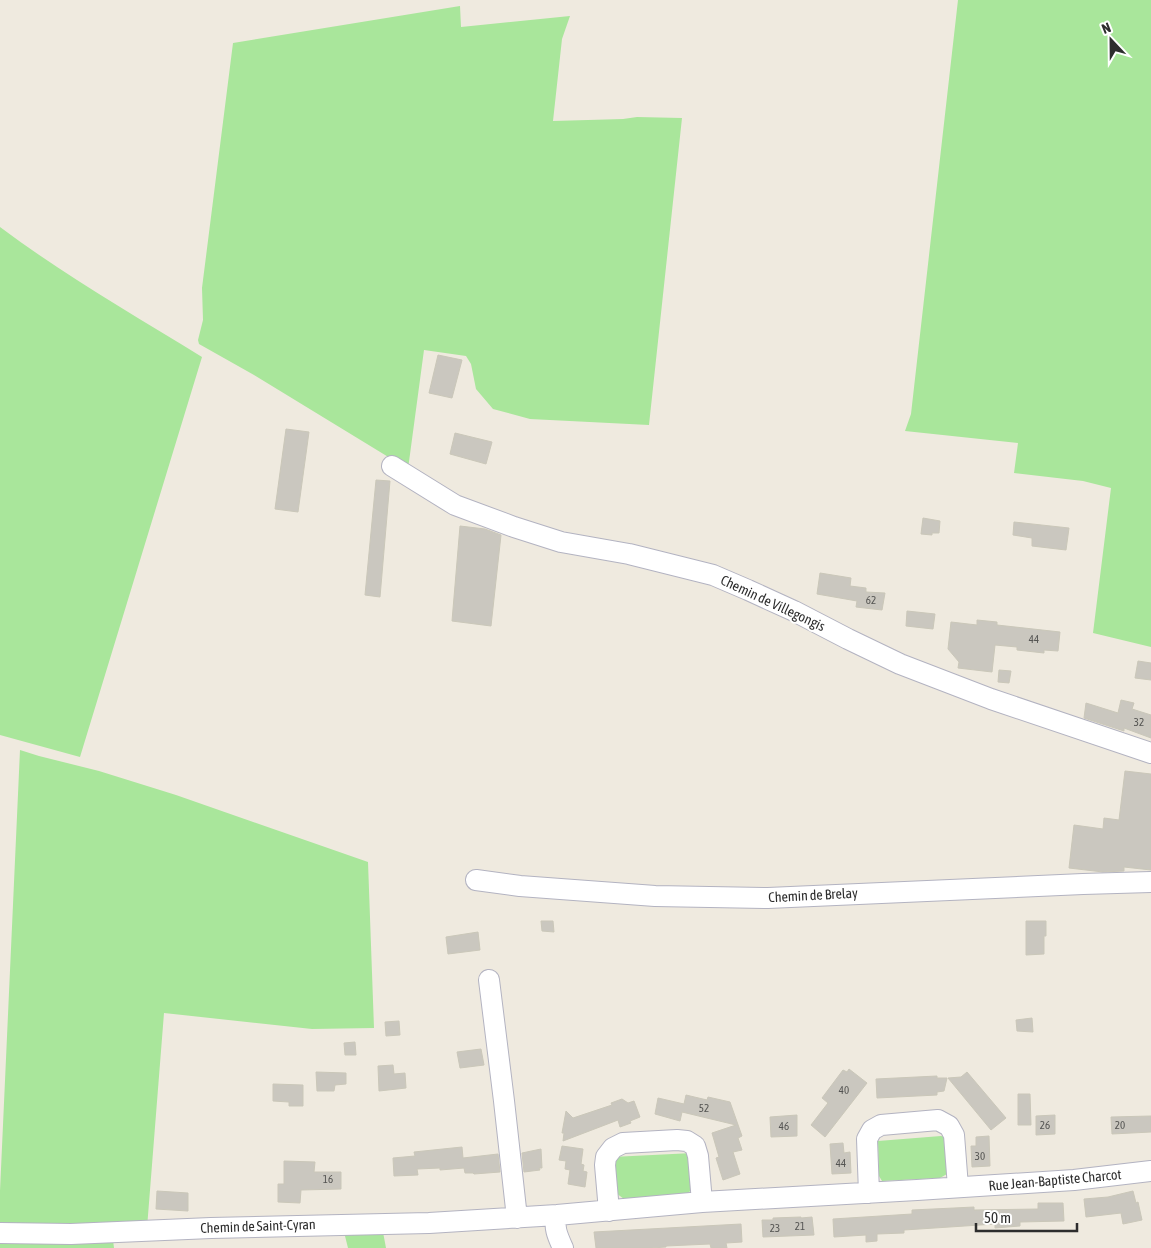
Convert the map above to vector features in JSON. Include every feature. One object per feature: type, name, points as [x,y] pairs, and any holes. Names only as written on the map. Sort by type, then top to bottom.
[{"type":"street","name":"Chemin de Villegongis","points":[[392,466],[455,505],[561,542],[629,554],[713,576],[794,610],[900,664],[991,699],[1151,753]]},
{"type":"street","name":"Chemin de Brelay","points":[[476,880],[520,886],[655,896],[768,898],[1151,882]]},
{"type":"street","points":[[489,980],[517,1218]]},
{"type":"street","points":[[869,1193],[867,1139],[872,1130],[881,1125],[938,1120],[949,1126],[954,1135],[958,1187]]},
{"type":"street","points":[[609,1211],[606,1157],[613,1148],[623,1143],[676,1140],[687,1141],[695,1146],[698,1156],[702,1202]]},
{"type":"street","name":"Rue Jean-Baptiste Charcot","points":[[557,1215],[702,1202],[1074,1180],[1151,1171]]},
{"type":"street","points":[[557,1215],[555,1222],[556,1230],[562,1248]]},
{"type":"street","name":"Chemin de Saint-Cyran","points":[[0,1233],[71,1234],[212,1228],[429,1223],[557,1215]]},
{"type":"green space","points":[[958,0],[1151,0],[1151,647],[1093,633],[1111,488],[1083,481],[1014,473],[1018,443],[905,431],[911,414]]},
{"type":"green space","points":[[460,6],[461,27],[570,16],[562,39],[553,121],[637,117],[682,118],[649,425],[530,419],[493,409],[476,389],[471,364],[466,356],[424,350],[408,469],[254,375],[199,344],[198,340],[203,320],[202,288],[233,43]]},
{"type":"green space","points":[[0,227],[74,278],[202,357],[80,757],[0,735]]},
{"type":"green space","points":[[20,750],[99,771],[176,795],[368,862],[374,1028],[312,1029],[164,1013],[147,1228],[0,1229],[0,1191]]},
{"type":"green space","points":[[946,1137],[951,1168],[947,1174],[940,1178],[882,1181],[879,1176],[878,1141]]},
{"type":"green space","points":[[693,1153],[696,1186],[688,1193],[624,1199],[616,1193],[612,1157]]},
{"type":"green space","points":[[344,1232],[383,1232],[386,1248],[348,1248]]},
{"type":"green space","points":[[0,1236],[113,1240],[114,1248],[0,1248]]},
{"type":"building","points":[[438,355],[462,360],[452,398],[429,393]]},
{"type":"building","points":[[286,429],[309,432],[298,512],[275,509]]},
{"type":"building","points":[[455,433],[492,442],[486,464],[450,454]]},
{"type":"building","points":[[376,480],[390,481],[380,597],[365,595]]},
{"type":"building","points":[[923,518],[940,521],[939,533],[932,533],[932,535],[921,534]]},
{"type":"building","points":[[1014,522],[1069,528],[1066,550],[1032,546],[1032,538],[1013,535]]},
{"type":"building","points":[[460,526],[485,529],[501,535],[491,626],[452,621]]},
{"type":"building","points":[[820,573],[851,578],[850,586],[866,588],[866,592],[885,593],[882,610],[856,607],[857,601],[817,594]]},
{"type":"building","points":[[907,611],[935,614],[933,629],[906,626]]},
{"type":"building","points":[[977,620],[997,622],[997,625],[1060,632],[1058,651],[1044,650],[1044,653],[1017,650],[1017,647],[995,645],[992,672],[958,668],[959,662],[948,649],[951,622],[977,625]]},
{"type":"building","points":[[1138,661],[1151,663],[1151,680],[1135,678]]},
{"type":"building","points":[[999,670],[1011,671],[1009,683],[998,682]]},
{"type":"building","points":[[1121,700],[1134,703],[1132,709],[1151,715],[1151,738],[1124,728],[1124,731],[1084,718],[1086,703],[1118,713]]},
{"type":"building","points":[[1125,771],[1151,774],[1151,870],[1124,867],[1124,871],[1103,872],[1069,868],[1074,825],[1103,829],[1104,818],[1119,820]]},
{"type":"building","points":[[541,921],[553,921],[554,932],[542,931]]},
{"type":"building","points":[[1026,921],[1046,921],[1044,954],[1026,955]]},
{"type":"building","points":[[478,932],[480,950],[448,954],[446,937]]},
{"type":"building","points":[[1032,1018],[1033,1032],[1017,1031],[1016,1020]]},
{"type":"building","points":[[399,1021],[400,1035],[386,1036],[385,1022]]},
{"type":"building","points":[[355,1042],[356,1055],[345,1055],[344,1043]]},
{"type":"building","points":[[481,1049],[484,1065],[460,1068],[457,1052]]},
{"type":"building","points":[[393,1065],[394,1074],[405,1073],[406,1088],[379,1091],[378,1066]]},
{"type":"building","points":[[849,1069],[867,1083],[825,1137],[811,1125],[828,1103],[822,1098],[843,1070],[847,1072]]},
{"type":"building","points":[[316,1072],[346,1073],[346,1084],[335,1085],[334,1091],[317,1091]]},
{"type":"building","points":[[967,1072],[1006,1118],[991,1130],[948,1078],[961,1077]]},
{"type":"building","points":[[937,1076],[937,1078],[947,1078],[944,1091],[937,1092],[937,1095],[877,1098],[876,1079]]},
{"type":"building","points":[[273,1084],[303,1085],[303,1106],[289,1106],[289,1102],[273,1101]]},
{"type":"building","points":[[1018,1094],[1030,1094],[1031,1125],[1018,1125]]},
{"type":"building","points":[[686,1095],[707,1100],[708,1097],[730,1102],[742,1136],[738,1138],[742,1150],[733,1152],[740,1174],[723,1180],[716,1158],[719,1157],[712,1133],[736,1125],[682,1112],[680,1121],[655,1114],[658,1098],[684,1104]]},
{"type":"building","points":[[622,1099],[628,1103],[634,1101],[640,1117],[620,1127],[618,1120],[563,1141],[564,1133],[562,1133],[566,1111],[573,1118],[612,1105],[611,1103]]},
{"type":"building","points":[[797,1115],[797,1136],[771,1137],[770,1117]]},
{"type":"building","points":[[1055,1115],[1055,1134],[1036,1135],[1036,1116]]},
{"type":"building","points":[[1151,1116],[1151,1132],[1112,1134],[1111,1117]]},
{"type":"building","points":[[989,1136],[990,1166],[972,1167],[971,1146],[976,1146],[976,1137]]},
{"type":"building","points":[[843,1143],[844,1153],[850,1152],[851,1173],[832,1174],[830,1144]]},
{"type":"building","points":[[562,1146],[583,1149],[581,1164],[584,1165],[583,1171],[587,1172],[585,1187],[568,1184],[570,1170],[565,1169],[566,1161],[559,1160]]},
{"type":"building","points":[[462,1147],[463,1158],[498,1154],[500,1172],[474,1174],[465,1173],[464,1168],[440,1170],[440,1168],[417,1169],[418,1175],[394,1176],[393,1158],[415,1156],[414,1152]]},
{"type":"building","points":[[541,1149],[542,1168],[539,1168],[540,1170],[524,1172],[522,1153]]},
{"type":"building","points":[[284,1161],[315,1162],[314,1172],[341,1172],[341,1189],[301,1190],[300,1203],[278,1202],[278,1184],[284,1184]]},
{"type":"building","points":[[157,1191],[188,1193],[188,1211],[156,1209]]},
{"type":"building","points":[[1133,1191],[1136,1203],[1138,1202],[1142,1220],[1123,1224],[1121,1213],[1086,1217],[1084,1199],[1108,1197]]},
{"type":"building","points":[[1038,1203],[1063,1203],[1064,1221],[1020,1222],[1020,1226],[995,1228],[995,1224],[904,1230],[904,1233],[877,1234],[877,1241],[866,1242],[866,1235],[834,1237],[833,1219],[912,1214],[912,1210],[974,1207],[974,1210],[1038,1209]]},
{"type":"building","points":[[812,1217],[814,1235],[763,1237],[762,1220]]},
{"type":"building","points":[[741,1224],[742,1242],[726,1243],[727,1248],[711,1248],[710,1244],[652,1248],[596,1248],[594,1232]]}]
